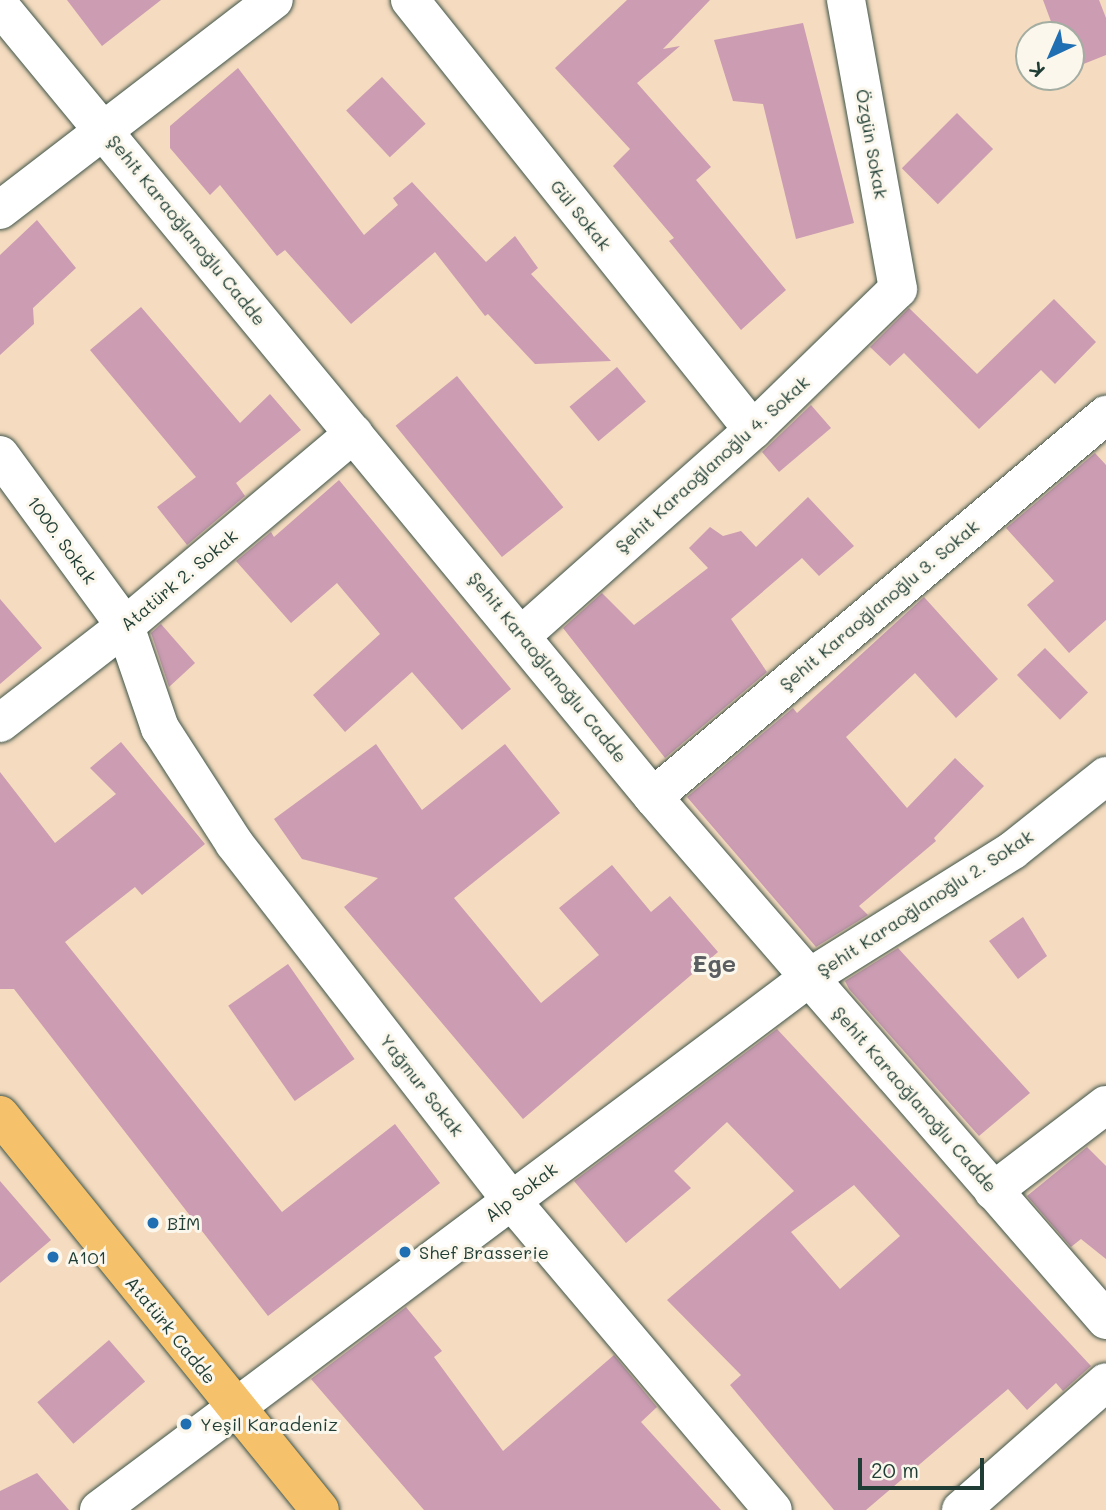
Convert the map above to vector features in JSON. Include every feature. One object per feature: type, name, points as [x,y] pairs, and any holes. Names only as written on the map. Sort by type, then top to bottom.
[{"type":"main road","name":"Atatürk Cadde","points":[[0,1115],[234,1410],[320,1510]]},
{"type":"street","points":[[0,210],[106,132],[274,0]]},
{"type":"street","name":"Gül Sokak","points":[[410,0],[753,430]]},
{"type":"street","name":"Özgün Sokak","points":[[846,0],[898,289]]},
{"type":"street","name":"Şehit Karaoğlanoğlu Cadde","points":[[0,6],[522,635],[653,797],[1106,1320]]},
{"type":"street","name":"Şehit Karaoğlanoğlu 4. Sokak","points":[[522,635],[753,430],[898,289]]},
{"type":"street","name":"Şehit Karaoğlanoğlu 3. Sokak","points":[[653,797],[1106,415]]},
{"type":"street","name":"Atatürk 2. Sokak","points":[[0,723],[125,626],[354,433]]},
{"type":"street","name":"1000. Sokak","points":[[0,455],[125,626]]},
{"type":"street","name":"Yağmur Sokak","points":[[125,626],[160,728],[233,844],[510,1199],[773,1510]]},
{"type":"street","name":"Şehit Karaoğlanoğlu 2. Sokak","points":[[810,977],[1013,850],[1106,776]]},
{"type":"street","name":"Alp Sokak","points":[[99,1510],[510,1199],[810,977]]},
{"type":"street","points":[[993,1191],[1106,1105]]},
{"type":"street","points":[[961,1510],[1106,1382]]},
{"type":"building","points":[[67,0],[161,0],[102,46]]},
{"type":"building","points":[[627,0],[710,0],[663,49],[680,46],[637,83],[711,167],[696,180],[786,290],[741,330],[669,241],[674,238],[613,166],[630,149],[555,68]]},
{"type":"building","points":[[1043,0],[1099,0],[1106,18],[1106,55],[1085,63],[1085,21],[1051,21]]},
{"type":"building","points":[[803,23],[854,223],[796,239],[763,104],[733,101],[714,40]]},
{"type":"building","points":[[238,68],[364,235],[398,205],[393,198],[412,182],[486,262],[515,236],[538,268],[531,274],[611,361],[535,364],[488,314],[485,316],[435,252],[351,324],[285,250],[277,256],[220,185],[210,195],[170,148],[170,126]]},
{"type":"building","points":[[382,77],[426,124],[390,157],[346,110]]},
{"type":"building","points":[[957,113],[993,149],[938,204],[902,168]]},
{"type":"building","points":[[37,220],[76,268],[33,308],[34,324],[0,355],[0,255]]},
{"type":"building","points":[[1054,299],[1096,342],[1055,384],[1041,370],[979,429],[904,353],[890,366],[870,347],[909,308],[977,374]]},
{"type":"building","points":[[141,307],[240,423],[270,394],[301,430],[236,483],[245,496],[187,545],[157,507],[196,477],[90,350]]},
{"type":"building","points":[[617,367],[646,401],[598,441],[570,407]]},
{"type":"building","points":[[457,376],[563,507],[502,557],[396,426]]},
{"type":"building","points":[[811,405],[831,428],[779,472],[762,452]]},
{"type":"building","points":[[1095,453],[1106,465],[1106,620],[1069,653],[1027,605],[1054,581],[1006,528]]},
{"type":"building","points":[[339,480],[511,689],[462,730],[412,672],[345,732],[313,695],[380,634],[337,583],[291,623],[236,561],[271,532],[274,537]]},
{"type":"building","points":[[808,497],[854,546],[819,576],[802,558],[731,619],[767,672],[665,758],[563,628],[602,593],[634,625],[708,568],[689,548],[710,527],[723,536],[741,531],[756,547]]},
{"type":"building","points":[[924,597],[998,679],[956,718],[915,673],[846,737],[907,808],[955,758],[984,786],[934,838],[936,841],[859,906],[868,915],[816,947],[687,797],[793,708],[797,713]]},
{"type":"building","points":[[0,599],[42,648],[0,684]]},
{"type":"building","points":[[161,624],[195,663],[169,687],[151,633]]},
{"type":"building","points":[[1045,648],[1088,693],[1060,720],[1017,675]]},
{"type":"building","points":[[121,742],[205,844],[142,895],[135,887],[65,942],[282,1212],[395,1124],[440,1183],[268,1316],[14,989],[0,989],[0,772],[55,843],[116,794],[90,768]]},
{"type":"building","points":[[376,744],[422,810],[505,744],[560,813],[454,898],[541,1003],[599,955],[559,908],[612,865],[651,912],[670,896],[718,952],[523,1119],[344,907],[378,878],[302,859],[274,819]]},
{"type":"building","points":[[1023,917],[1047,956],[1018,979],[989,941]]},
{"type":"building","points":[[898,948],[1030,1093],[979,1136],[849,989],[845,981]]},
{"type":"building","points":[[288,964],[355,1059],[295,1101],[228,1006]]},
{"type":"building","points":[[777,1029],[1091,1366],[1063,1391],[1056,1383],[1027,1410],[1008,1389],[866,1510],[834,1510],[730,1385],[741,1375],[667,1300],[794,1191],[727,1122],[674,1171],[691,1188],[626,1243],[574,1181]],"holes":[[[854,1185],[900,1236],[840,1289],[791,1232]]]},
{"type":"building","points":[[1087,1147],[1106,1166],[1106,1259],[1081,1239],[1071,1247],[1027,1196]]},
{"type":"building","points":[[0,1181],[51,1240],[0,1283]]},
{"type":"building","points":[[406,1307],[442,1351],[434,1357],[503,1451],[614,1355],[657,1407],[641,1422],[721,1510],[424,1510],[311,1379]]},
{"type":"building","points":[[109,1340],[145,1382],[73,1444],[37,1402]]},
{"type":"building","points":[[37,1473],[69,1510],[0,1510],[0,1491]]},
{"type":"place","name":"BİM","points":[[153,1223]]},
{"type":"place","name":"Shef Brasserie","points":[[405,1252]]},
{"type":"place","name":"A101","points":[[53,1257]]},
{"type":"place","name":"Yeşil Karadeniz","points":[[186,1424]]},
{"type":"district","name":"Ege","points":[[714,963]]}]
